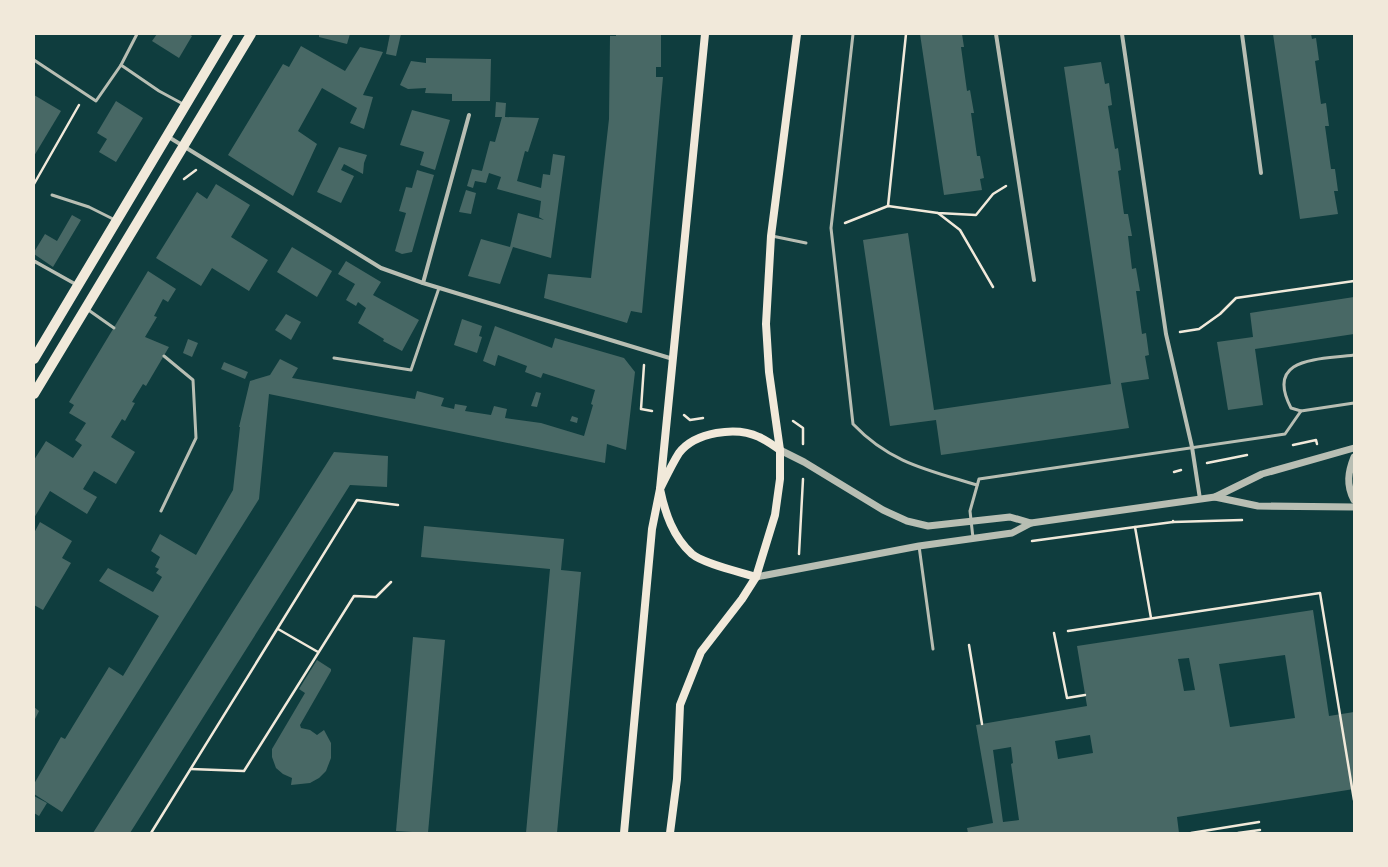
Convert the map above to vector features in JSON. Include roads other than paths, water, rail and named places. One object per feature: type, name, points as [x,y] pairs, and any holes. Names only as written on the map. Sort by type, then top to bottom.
[{"type":"main road","points":[[34,359],[228,34]]},
{"type":"main road","points":[[34,394],[251,34]]},
{"type":"main road","points":[[624,833],[652,529],[660,489],[704,34]]},
{"type":"main road","points":[[670,833],[677,779],[680,705],[700,652],[742,598],[756,576],[775,515],[780,480],[780,450],[769,372],[766,324],[771,236],[797,34]]},
{"type":"main road","points":[[756,576],[710,562],[693,555],[676,535],[665,514],[660,489],[680,452],[699,438],[713,434],[743,432],[759,437],[780,450]]},
{"type":"street","points":[[996,34],[1034,280]]},
{"type":"street","points":[[1122,34],[1166,334],[1192,447],[1200,499]]},
{"type":"street","points":[[1242,34],[1260,173]]},
{"type":"street","points":[[423,283],[469,115]]},
{"type":"street","points":[[167,136],[381,268],[439,288],[673,359]]},
{"type":"street","points":[[34,261],[78,285]]},
{"type":"street","points":[[756,576],[919,546],[1012,533],[1032,523],[1215,497],[1262,474],[1354,448]]},
{"type":"street","points":[[780,450],[808,464],[883,510],[907,521],[928,526],[1010,517],[1032,523]]},
{"type":"street","points":[[1354,457],[1348,474],[1350,492],[1354,500]]},
{"type":"street","points":[[1215,497],[1258,506],[1354,507]]},
{"type":"lane","points":[[34,60],[96,101],[121,65],[137,34]]},
{"type":"lane","points":[[853,34],[831,228],[853,424],[869,440],[890,455],[917,467],[977,485]]},
{"type":"lane","points":[[121,65],[185,105]]},
{"type":"lane","points":[[52,195],[89,207],[117,220]]},
{"type":"lane","points":[[771,236],[806,243]]},
{"type":"lane","points":[[334,358],[411,370],[439,288]]},
{"type":"lane","points":[[85,308],[114,328]]},
{"type":"lane","points":[[1354,355],[1300,363],[1288,370],[1284,380],[1286,398],[1291,408],[1301,411],[1354,403]]},
{"type":"lane","points":[[161,511],[196,438],[193,380],[164,356]]},
{"type":"lane","points":[[973,539],[970,510],[979,479],[1285,434],[1301,411]]},
{"type":"lane","points":[[919,546],[933,650]]}]
